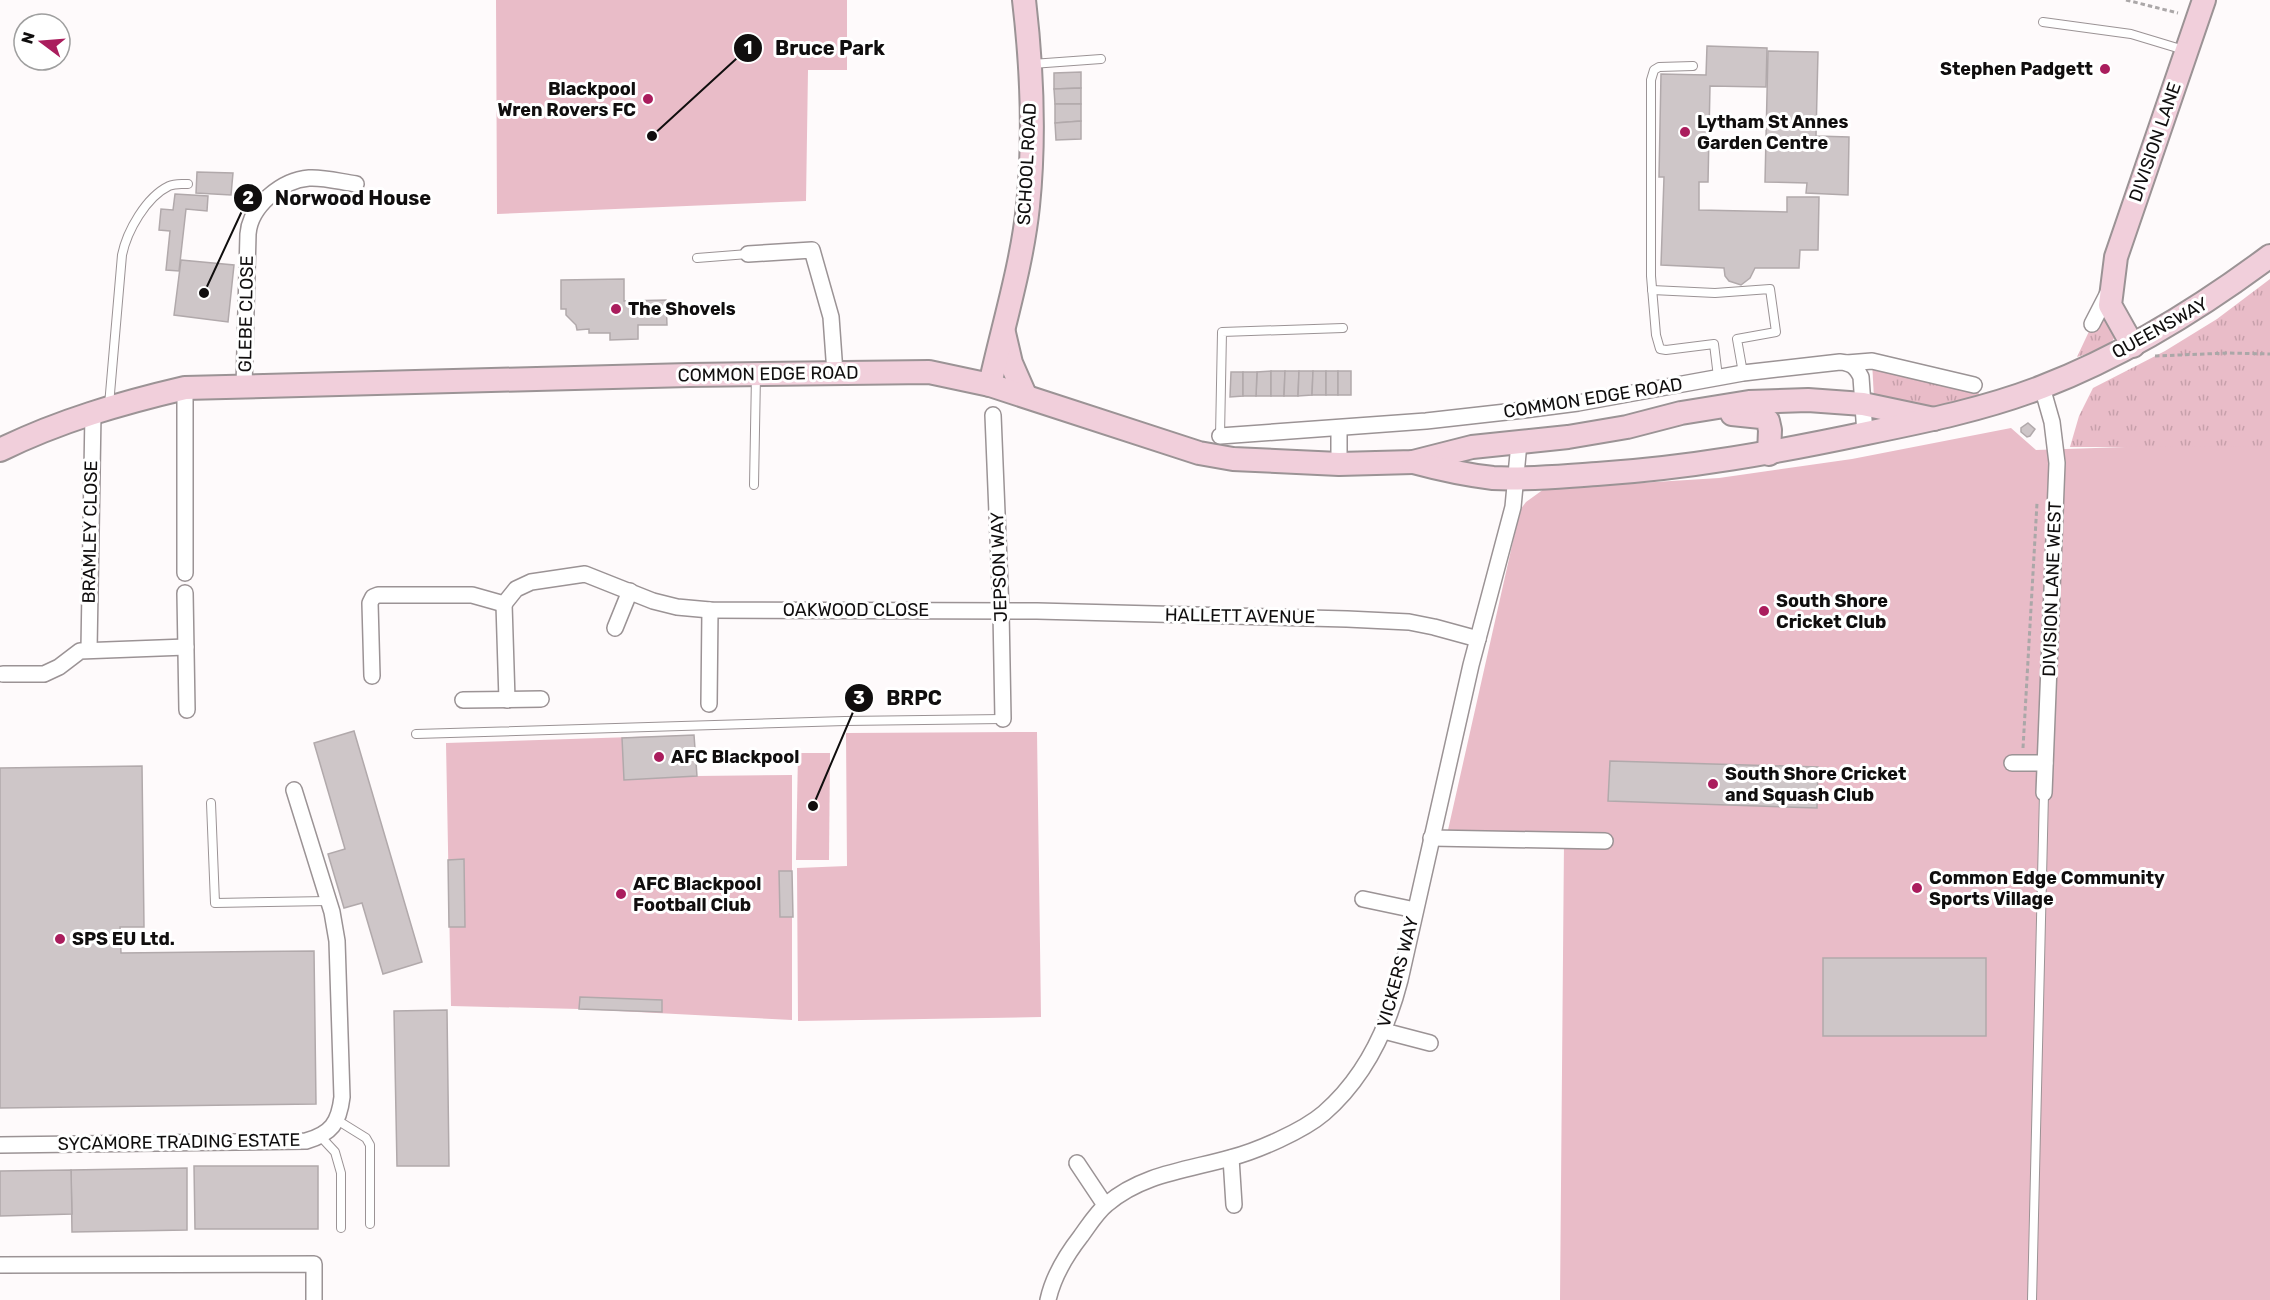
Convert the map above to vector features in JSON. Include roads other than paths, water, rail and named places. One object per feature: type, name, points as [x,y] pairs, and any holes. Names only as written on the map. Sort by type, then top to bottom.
[{"type":"main road","name":"SCHOOL ROAD","points":[[990,385],[1028,207],[1032,146],[1031,64],[1024,0]]},
{"type":"main road","name":"DIVISION LANE","points":[[2133,346],[2112,311],[2111,285],[2116,257],[2200,9]]},
{"type":"main road","name":"QUEENSWAY","points":[[2042,387],[2133,346],[2216,296],[2270,256]]},
{"type":"main road","name":"SCHOOL ROAD","points":[[1003,325],[1007,350],[1025,395]]},
{"type":"main road","name":"COMMON EDGE ROAD","points":[[0,450],[28,436],[101,410],[185,388],[835,373],[929,372],[1025,395],[1183,448],[1216,456],[1339,464],[1413,462],[1472,447],[1568,437],[1664,418],[1681,412],[1749,402],[1808,400],[1863,404],[1934,419]]},
{"type":"main road","name":"COMMON EDGE ROAD","points":[[1413,462],[1441,470],[1494,478],[1527,478],[1709,464],[1769,454],[1934,419],[1986,406],[2042,387]]},
{"type":"main road","points":[[1664,418],[1683,421],[1729,414],[1761,417],[1768,421],[1770,426],[1769,454]]},
{"type":"street","name":"GLEBE CLOSE","points":[[244,387],[248,234],[251,219],[271,196],[297,180],[311,178],[356,184]]},
{"type":"street","points":[[748,254],[812,249],[831,316],[835,373]]},
{"type":"street","name":"DIVISION LANE","points":[[2092,324],[2111,285]]},
{"type":"street","name":"COMMON EDGE ROAD","points":[[1220,436],[1426,421],[1524,410],[1578,403],[1743,373],[1872,361],[1974,385]]},
{"type":"street","points":[[1847,363],[1857,369],[1862,388],[1864,434]]},
{"type":"street","name":"DIVISION LANE WEST","points":[[2042,387],[2052,422],[2057,463],[2044,793]]},
{"type":"street","points":[[185,388],[185,573]]},
{"type":"street","name":"BRAMLEY CLOSE","points":[[89,651],[101,410]]},
{"type":"street","name":"JEPSON WAY","points":[[993,415],[1003,719]]},
{"type":"street","points":[[1339,428],[1339,464]]},
{"type":"street","name":"VICKERS WAY","points":[[1514,507],[1525,489],[1527,478],[1518,443]]},
{"type":"street","points":[[1494,478],[1505,489],[1514,507]]},
{"type":"street","name":"VICKERS WAY","points":[[1048,1300],[1066,1255],[1105,1205],[1147,1179],[1231,1158],[1291,1134],[1323,1113],[1370,1058],[1384,1031],[1394,1003],[1478,639],[1514,507],[1527,478]]},
{"type":"street","name":"OAKWOOD CLOSE","points":[[504,604],[516,589],[531,582],[585,573],[653,601],[677,607],[710,610],[1001,611]]},
{"type":"street","points":[[615,628],[630,591]]},
{"type":"street","points":[[185,593],[186,710]]},
{"type":"street","points":[[372,676],[370,603],[373,597],[378,595],[472,595],[504,604],[507,700]]},
{"type":"street","points":[[710,610],[710,704]]},
{"type":"street","name":"HALLETT AVENUE","points":[[1001,611],[1368,620],[1426,625],[1478,639]]},
{"type":"street","points":[[3,674],[44,674],[59,667],[80,651],[186,647]]},
{"type":"street","points":[[463,700],[541,699]]},
{"type":"street","points":[[2017,763],[2045,763]]},
{"type":"street","points":[[294,790],[328,901],[337,941],[342,1097],[337,1120]]},
{"type":"street","points":[[1431,838],[1605,841]]},
{"type":"street","points":[[1363,899],[1414,910]]},
{"type":"street","points":[[1384,1031],[1430,1043]]},
{"type":"street","name":"SYCAMORE TRADING ESTATE","points":[[0,1145],[306,1141],[321,1137],[337,1120]]},
{"type":"street","points":[[1231,1158],[1234,1205]]},
{"type":"street","points":[[1077,1163],[1105,1205]]},
{"type":"street","points":[[0,1265],[314,1264],[314,1300]]},
{"type":"lane","points":[[2043,22],[2131,34],[2185,50]]},
{"type":"lane","points":[[1031,64],[1101,59]]},
{"type":"lane","points":[[1693,66],[1659,67],[1654,70],[1651,80],[1652,290],[1656,335],[1660,349],[1666,351],[1714,344],[1719,377]]},
{"type":"lane","points":[[101,410],[125,239],[144,209],[162,191],[175,184],[188,184]]},
{"type":"lane","points":[[697,258],[748,254]]},
{"type":"lane","points":[[1652,290],[1715,294],[1770,289],[1776,332],[1737,339],[1743,373]]},
{"type":"lane","points":[[1220,436],[1222,333],[1343,328]]},
{"type":"lane","points":[[754,484],[756,375]]},
{"type":"lane","points":[[416,734],[845,721],[1003,719]]},
{"type":"lane","points":[[2032,1300],[2044,793]]},
{"type":"lane","points":[[211,803],[215,903],[328,901]]},
{"type":"lane","points":[[337,1120],[366,1138],[370,1144],[370,1224]]},
{"type":"lane","points":[[321,1137],[334,1152],[341,1173],[341,1228]]},
{"type":"place","name":"Stephen Padgett","points":[[2105,69]]},
{"type":"place","name":"Blackpool Wren Rovers FC","points":[[648,99]]},
{"type":"place","name":"Lytham St Annes Garden Centre","points":[[1685,132]]},
{"type":"place","name":"Bruce Park","points":[[652,136]]},
{"type":"place","name":"Norwood House","points":[[204,293]]},
{"type":"place","name":"The Shovels","points":[[616,309]]},
{"type":"place","name":"South Shore Cricket Club","points":[[1764,611]]},
{"type":"place","name":"AFC Blackpool","points":[[659,757]]},
{"type":"place","name":"South Shore Cricket and Squash Club","points":[[1713,784]]},
{"type":"place","name":"BRPC","points":[[813,806]]},
{"type":"place","name":"Common Edge Community Sports Village","points":[[1917,888]]},
{"type":"place","name":"AFC Blackpool Football Club","points":[[621,894]]},
{"type":"place","name":"SPS EU Ltd.","points":[[60,939]]}]
